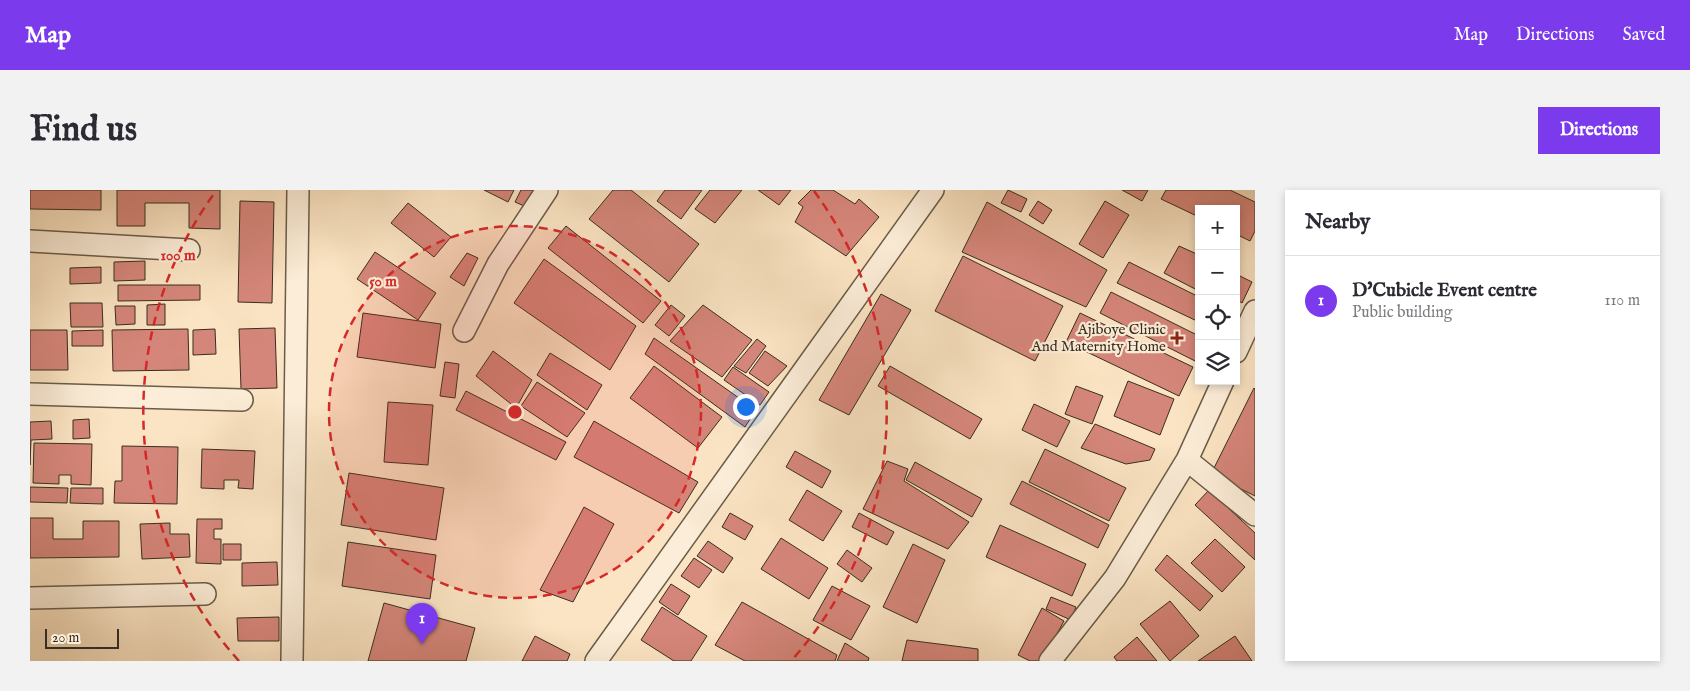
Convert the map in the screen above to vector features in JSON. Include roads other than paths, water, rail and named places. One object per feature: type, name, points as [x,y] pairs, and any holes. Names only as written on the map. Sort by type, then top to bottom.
[{"type":"street","points":[[292,661],[298,190]]},
{"type":"street","points":[[464,331],[498,264],[547,190]]},
{"type":"street","points":[[596,661],[933,190]]},
{"type":"street","points":[[30,241],[189,250]]},
{"type":"street","points":[[1240,343],[1255,311]]},
{"type":"street","points":[[1050,661],[1115,578],[1187,460],[1221,385]]},
{"type":"street","points":[[30,394],[242,400]]},
{"type":"street","points":[[1187,460],[1255,515]]},
{"type":"street","points":[[30,598],[204,594]]},
{"type":"place","name":"Ajiboye Clinic And Maternity Home","points":[[1177,338]]},
{"type":"place","name":"D'Cubicle Event centre","points":[[422,644]]}]
